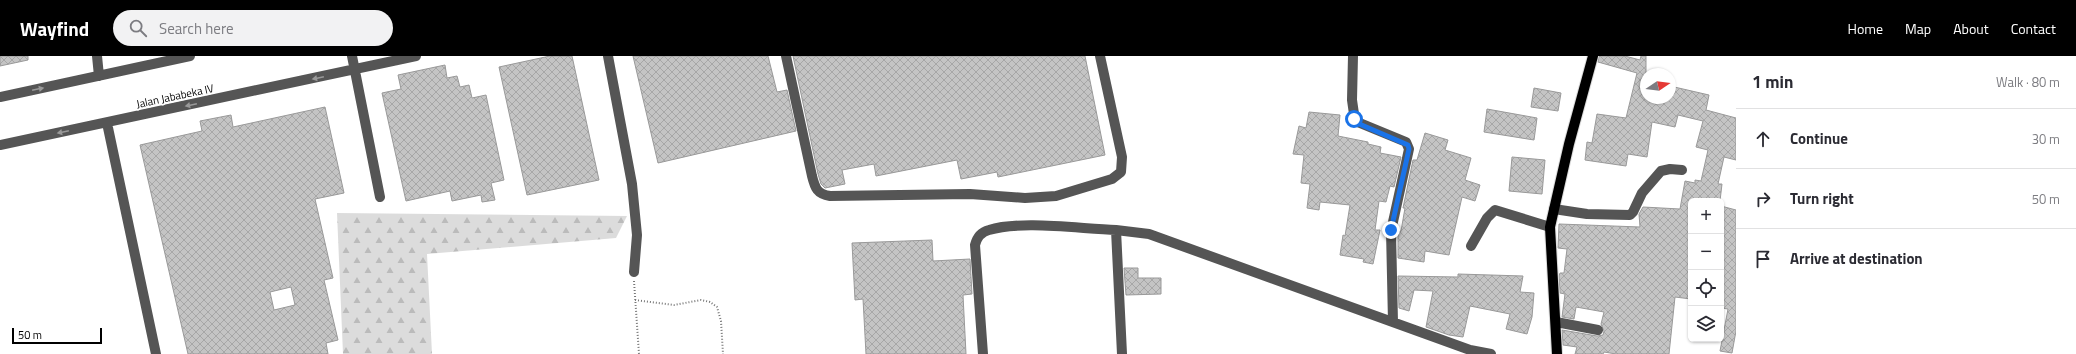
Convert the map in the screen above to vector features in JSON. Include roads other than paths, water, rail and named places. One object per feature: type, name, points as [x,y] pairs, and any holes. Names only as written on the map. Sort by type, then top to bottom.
[{"type":"main road","points":[[1557,354],[1550,227],[1568,144],[1593,56]]},
{"type":"street","points":[[97,56],[99,76]]},
{"type":"street","points":[[0,97],[99,76],[156,60],[190,56]]},
{"type":"street","points":[[352,56],[356,69],[380,197]]},
{"type":"street","name":"Jalan Jababeka IV","points":[[0,145],[416,56]]},
{"type":"street","points":[[608,56],[632,184],[637,235],[634,272]]},
{"type":"street","points":[[786,56],[814,186],[821,194],[830,196],[970,194],[1024,198],[1056,196],[1112,179],[1121,172],[1122,157],[1100,56]]},
{"type":"street","points":[[1352,56],[1352,100],[1355,121],[1406,142],[1409,149],[1391,230],[1393,322]]},
{"type":"street","points":[[107,123],[156,354]]},
{"type":"street","points":[[1554,209],[1587,214],[1630,215],[1642,193],[1661,171],[1670,169],[1682,170]]},
{"type":"street","points":[[1471,246],[1487,218],[1495,210],[1550,227]]},
{"type":"street","points":[[983,354],[975,245],[977,238],[988,230],[1022,225],[1116,230],[1149,234],[1470,350],[1491,354]]},
{"type":"street","points":[[1116,230],[1122,354]]},
{"type":"street","points":[[1556,322],[1598,330]]}]
